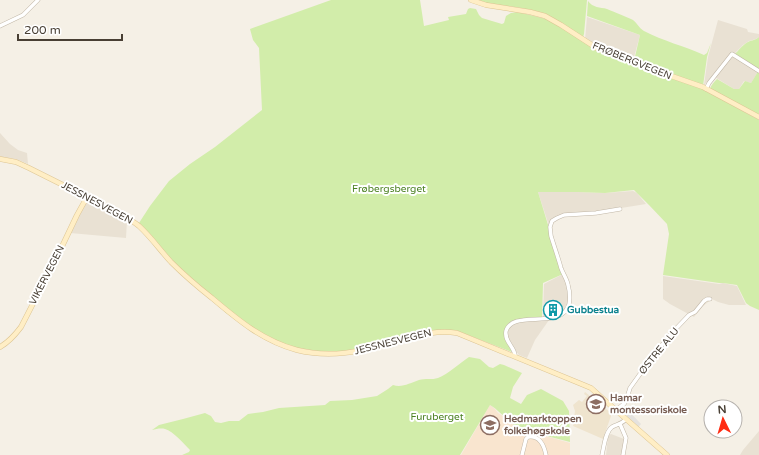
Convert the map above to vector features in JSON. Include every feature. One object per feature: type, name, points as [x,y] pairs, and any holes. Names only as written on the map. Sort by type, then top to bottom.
[{"type":"main road","name":"FRØBERGVEGEN","points":[[471,0],[486,6],[530,12],[545,16],[598,49],[706,89],[759,117]]},
{"type":"main road","name":"JESSNESVEGEN","points":[[0,159],[10,160],[21,164],[136,224],[172,263],[202,290],[251,329],[280,344],[296,350],[332,354],[370,349],[429,333],[447,332],[462,335],[586,386],[596,392],[667,455]]},
{"type":"main road","name":"VIKERVEGEN","points":[[0,347],[14,336],[21,327],[86,197]]},
{"type":"street","points":[[0,26],[23,15],[38,0]]},
{"type":"street","points":[[706,89],[732,54],[759,71]]},
{"type":"street","points":[[515,356],[515,352],[506,336],[506,331],[509,326],[517,321],[549,319],[562,315],[569,304],[568,285],[551,236],[550,227],[552,221],[564,215],[596,213],[620,209]]},
{"type":"street","name":"ØSTRE ALU","points":[[616,410],[624,404],[630,388],[644,367],[670,336],[688,315],[695,312],[704,301],[710,299]]},
{"type":"street","points":[[602,455],[608,433],[611,428],[620,424],[626,419]]},
{"type":"street","points":[[620,424],[626,438],[623,455]]},
{"type":"street","points":[[522,455],[526,439],[529,436],[536,437],[540,441],[546,454]]},
{"type":"shaded area","points":[[587,17],[640,35],[633,61],[599,48],[585,40]]},
{"type":"shaded area","points":[[718,20],[747,29],[748,32],[759,34],[759,37],[743,45],[732,56],[758,72],[751,83],[744,81],[739,89],[734,89],[713,76],[704,85],[708,57]]},
{"type":"shaded area","points":[[0,133],[18,150],[27,153],[28,164],[16,159],[0,157]]},
{"type":"shaded area","points":[[633,191],[637,193],[646,204],[556,217],[549,226],[538,192],[605,193]]},
{"type":"shaded area","points":[[90,202],[104,207],[127,220],[126,238],[70,233],[84,203]]},
{"type":"shaded area","points":[[563,274],[568,286],[568,304],[561,314],[543,318],[544,284]]},
{"type":"shaded area","points":[[663,276],[737,286],[746,305],[729,305],[712,299],[703,306],[694,317],[663,299]]},
{"type":"shaded area","points":[[549,320],[535,340],[527,358],[519,355],[508,341],[507,334],[509,328],[517,322]]},
{"type":"shaded area","points":[[585,392],[611,413],[603,439],[573,426],[575,411],[573,405],[579,400],[582,402],[587,396],[584,394]]},
{"type":"shaded area","points":[[490,405],[507,421],[528,434],[530,431],[570,443],[570,455],[461,455]]},
{"type":"shaded area","points":[[626,408],[641,424],[637,429],[621,415]]},
{"type":"shaded area","points":[[759,431],[759,455],[740,455],[743,450]]},
{"type":"shaded area","points":[[611,434],[624,439],[623,455],[606,455],[608,436]]},
{"type":"green space","name":"Frøbergsberget","points":[[331,0],[420,0],[424,26],[449,20],[448,17],[466,14],[470,8],[476,9],[482,18],[502,24],[504,23],[506,16],[511,13],[518,12],[546,19],[597,51],[703,89],[759,120],[759,310],[746,303],[737,285],[663,275],[669,234],[667,224],[634,190],[605,193],[538,192],[563,274],[543,283],[542,318],[518,320],[508,324],[505,329],[505,337],[512,352],[460,332],[448,330],[392,344],[330,353],[297,348],[282,343],[250,330],[226,313],[169,259],[139,223],[169,181],[262,110],[259,48],[253,40],[250,29]]},
{"type":"green space","points":[[478,0],[587,0],[583,37],[533,11]]},
{"type":"green space","points":[[588,1],[594,6],[607,9],[633,20],[642,30],[651,35],[704,55],[707,53],[711,43],[707,57],[703,86],[634,61],[640,35],[587,16]]},
{"type":"green space","points":[[759,37],[759,70],[734,55],[745,44]]},
{"type":"green space","points":[[759,70],[759,115],[710,89],[717,79],[734,89],[739,89],[745,81],[751,83]]},
{"type":"green space","name":"Furuberget","points":[[469,357],[480,359],[489,367],[493,368],[500,364],[522,373],[513,387],[510,398],[521,404],[527,395],[541,389],[563,401],[569,411],[570,442],[530,430],[528,434],[490,405],[460,455],[182,455],[190,450],[175,435],[165,429],[152,430],[159,425],[205,413],[211,416],[215,422],[221,423],[239,421],[248,414],[279,408],[325,405],[330,401],[352,400],[377,396],[393,385],[403,386],[421,379],[438,378]]},
{"type":"place","name":"Gubbestua","points":[[553,310]]},
{"type":"place","name":"Hamar montessoriskole","points":[[596,404]]},
{"type":"place","name":"Hedmarktoppen folkehøgskole","points":[[490,425]]}]
